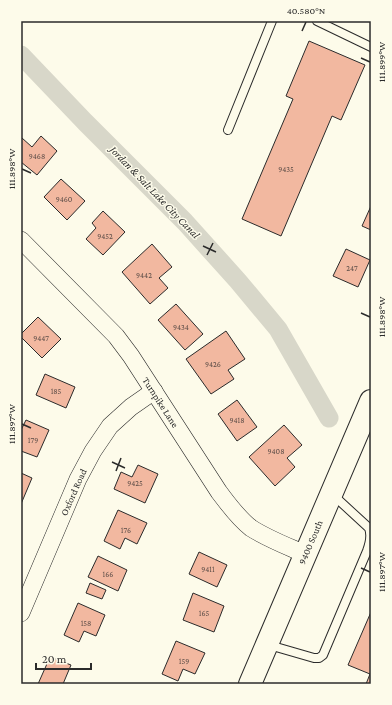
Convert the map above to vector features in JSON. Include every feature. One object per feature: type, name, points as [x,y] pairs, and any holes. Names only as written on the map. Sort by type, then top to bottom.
[{"type":"street","name":"Turnpike Lane","points":[[21,240],[116,336],[131,356],[234,512],[250,527],[270,539],[305,554]]},
{"type":"street","name":"Oxford Road","points":[[21,613],[78,479],[93,451],[110,426],[131,407],[154,391]]},
{"type":"street","name":"9400 South","points":[[250,684],[371,401]]},
{"type":"lane","points":[[228,130],[272,21]]},
{"type":"lane","points":[[317,21],[371,47]]},
{"type":"lane","points":[[267,644],[314,658],[319,658],[323,655],[329,642],[370,541],[369,528],[332,493]]},
{"type":"building","points":[[309,41],[365,65],[341,120],[332,116],[281,236],[242,219],[293,99],[286,96]]},
{"type":"building","points":[[41,136],[57,151],[37,175],[21,162],[21,139],[22,138],[32,147]]},
{"type":"building","points":[[61,179],[85,201],[67,220],[44,197]]},
{"type":"building","points":[[371,206],[371,230],[362,226]]},
{"type":"building","points":[[103,211],[125,232],[103,255],[86,239],[96,228],[92,223]]},
{"type":"building","points":[[152,244],[172,267],[159,278],[168,288],[150,304],[122,272]]},
{"type":"building","points":[[346,249],[370,260],[358,287],[333,276]]},
{"type":"building","points":[[176,304],[203,334],[185,350],[158,320]]},
{"type":"building","points":[[38,317],[61,339],[42,358],[21,337],[21,334]]},
{"type":"building","points":[[226,331],[245,359],[228,370],[234,379],[211,394],[186,359]]},
{"type":"building","points":[[45,374],[75,387],[66,408],[36,395]]},
{"type":"building","points":[[237,400],[257,427],[237,441],[218,414]]},
{"type":"building","points":[[26,420],[49,430],[37,457],[21,451],[21,430]]},
{"type":"building","points":[[284,425],[302,445],[287,458],[295,467],[275,486],[249,457]]},
{"type":"building","points":[[138,465],[158,474],[145,503],[114,489],[121,472],[132,477]]},
{"type":"building","points":[[21,473],[32,478],[21,504]]},
{"type":"building","points":[[118,510],[147,523],[137,544],[125,538],[120,549],[104,541]]},
{"type":"building","points":[[199,552],[227,565],[217,587],[189,574]]},
{"type":"building","points":[[98,556],[127,570],[118,591],[88,577]]},
{"type":"building","points":[[90,583],[106,590],[102,599],[86,593]]},
{"type":"building","points":[[193,593],[224,606],[214,632],[183,620]]},
{"type":"building","points":[[78,603],[105,615],[96,636],[84,631],[79,642],[64,635]]},
{"type":"building","points":[[371,612],[371,684],[366,684],[370,674],[348,665]]},
{"type":"building","points":[[176,641],[205,653],[195,674],[183,669],[178,681],[162,674]]},
{"type":"building","points":[[50,657],[71,665],[63,684],[38,684]]},
{"type":"waterway","name":"Jordan & Salt Lake City Canal","points":[[21,55],[85,122],[185,222],[238,281],[278,329],[329,418]]}]
